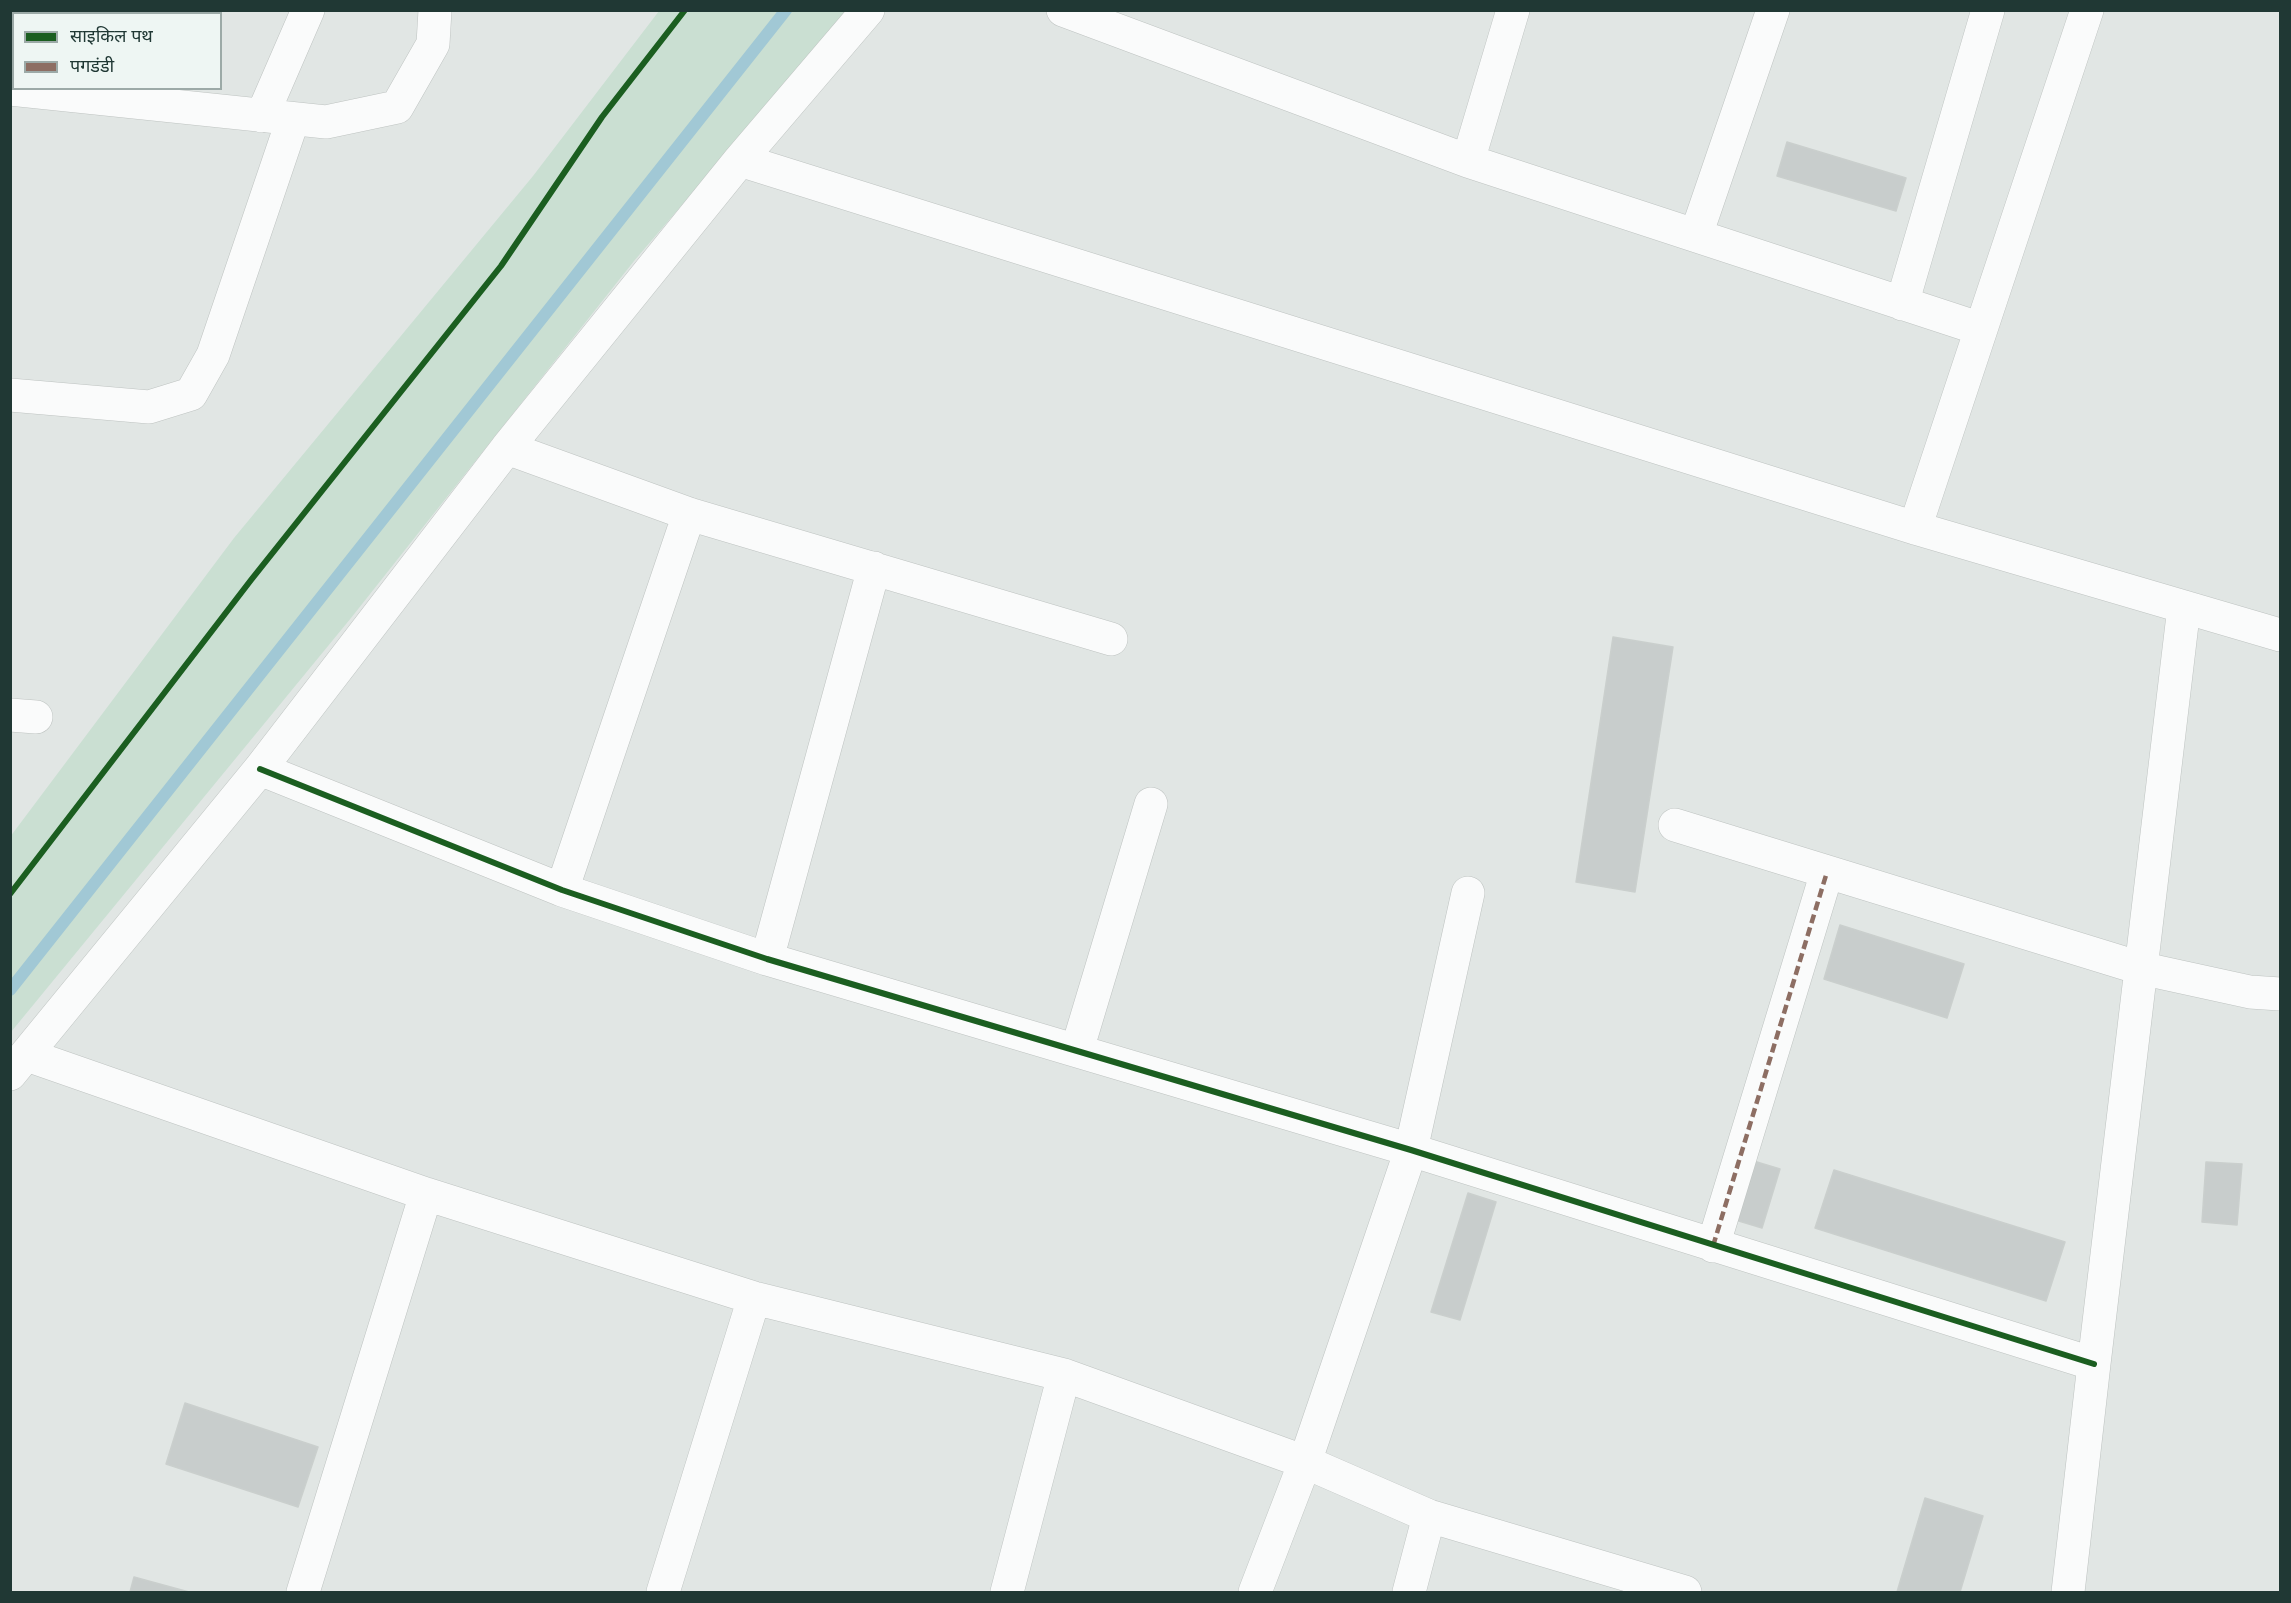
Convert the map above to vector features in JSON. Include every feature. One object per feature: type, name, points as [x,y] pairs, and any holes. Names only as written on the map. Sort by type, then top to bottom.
[{"type":"street","points":[[10,394],[149,407],[191,394],[213,355],[308,10]]},
{"type":"street","points":[[20,90],[326,122],[397,107],[433,44],[435,10]]},
{"type":"street","points":[[868,10],[740,160],[507,448],[260,769],[19,1064],[754,1299],[1064,1375],[1305,1462],[1429,1516],[1685,1593]]},
{"type":"street","points":[[1063,10],[1468,161],[1981,329]]},
{"type":"street","points":[[1468,161],[1513,10]]},
{"type":"street","points":[[1696,236],[1773,10]]},
{"type":"street","points":[[1902,304],[1988,10]]},
{"type":"street","points":[[1915,528],[2087,10]]},
{"type":"street","points":[[740,160],[1915,528],[2280,635]]},
{"type":"street","points":[[507,448],[689,514],[1111,639]]},
{"type":"street","points":[[562,890],[689,514]]},
{"type":"street","points":[[767,959],[874,568]]},
{"type":"street","points":[[2068,1593],[2184,607]]},
{"type":"street","points":[[260,769],[562,890],[767,959],[1411,1150],[2094,1364]]},
{"type":"street","points":[[1077,1050],[1151,804]]},
{"type":"street","points":[[1675,825],[2140,968],[2250,992],[2280,994]]},
{"type":"street","points":[[1713,1246],[1827,872]]},
{"type":"street","points":[[1255,1593],[1305,1462],[1411,1150],[1468,893]]},
{"type":"street","points":[[303,1593],[426,1194]]},
{"type":"street","points":[[663,1593],[754,1299]]},
{"type":"street","points":[[1007,1593],[1064,1375]]},
{"type":"street","points":[[1409,1593],[1429,1516]]},
{"type":"green space","points":[[659,11],[848,11],[634,261],[351,618],[11,1032],[10,837],[234,538],[533,176]]},
{"type":"building","points":[[80,10],[135,10],[135,12],[80,12]]},
{"type":"building","points":[[141,10],[162,10],[162,12],[141,12]]},
{"type":"building","points":[[173,10],[198,10],[198,12],[172,12]]},
{"type":"building","points":[[1787,142],[1906,178],[1896,211],[1777,176]]},
{"type":"building","points":[[1613,637],[1673,647],[1635,892],[1576,882]]},
{"type":"building","points":[[1840,925],[1964,964],[1947,1018],[1824,979]]},
{"type":"building","points":[[1747,1159],[1780,1169],[1762,1228],[1729,1218]]},
{"type":"building","points":[[2206,1162],[2242,1164],[2237,1225],[2202,1222]]},
{"type":"building","points":[[1834,1170],[2065,1242],[2046,1301],[1815,1228]]},
{"type":"building","points":[[1468,1193],[1496,1202],[1460,1320],[1431,1312]]},
{"type":"building","points":[[185,1403],[318,1447],[298,1507],[166,1464]]},
{"type":"building","points":[[1925,1498],[1983,1516],[1960,1592],[1897,1592]]},
{"type":"building","points":[[134,1577],[189,1592],[130,1592]]},
{"type":"waterway","points":[[10,990],[786,10]]},
{"type":"marked path","points":[[1713,1246],[1827,872]]},
{"type":"cycle path","points":[[10,894],[251,580],[501,266],[602,117],[685,10]]},
{"type":"cycle path","points":[[260,769],[562,890],[767,959],[1411,1150],[2094,1364]]}]
